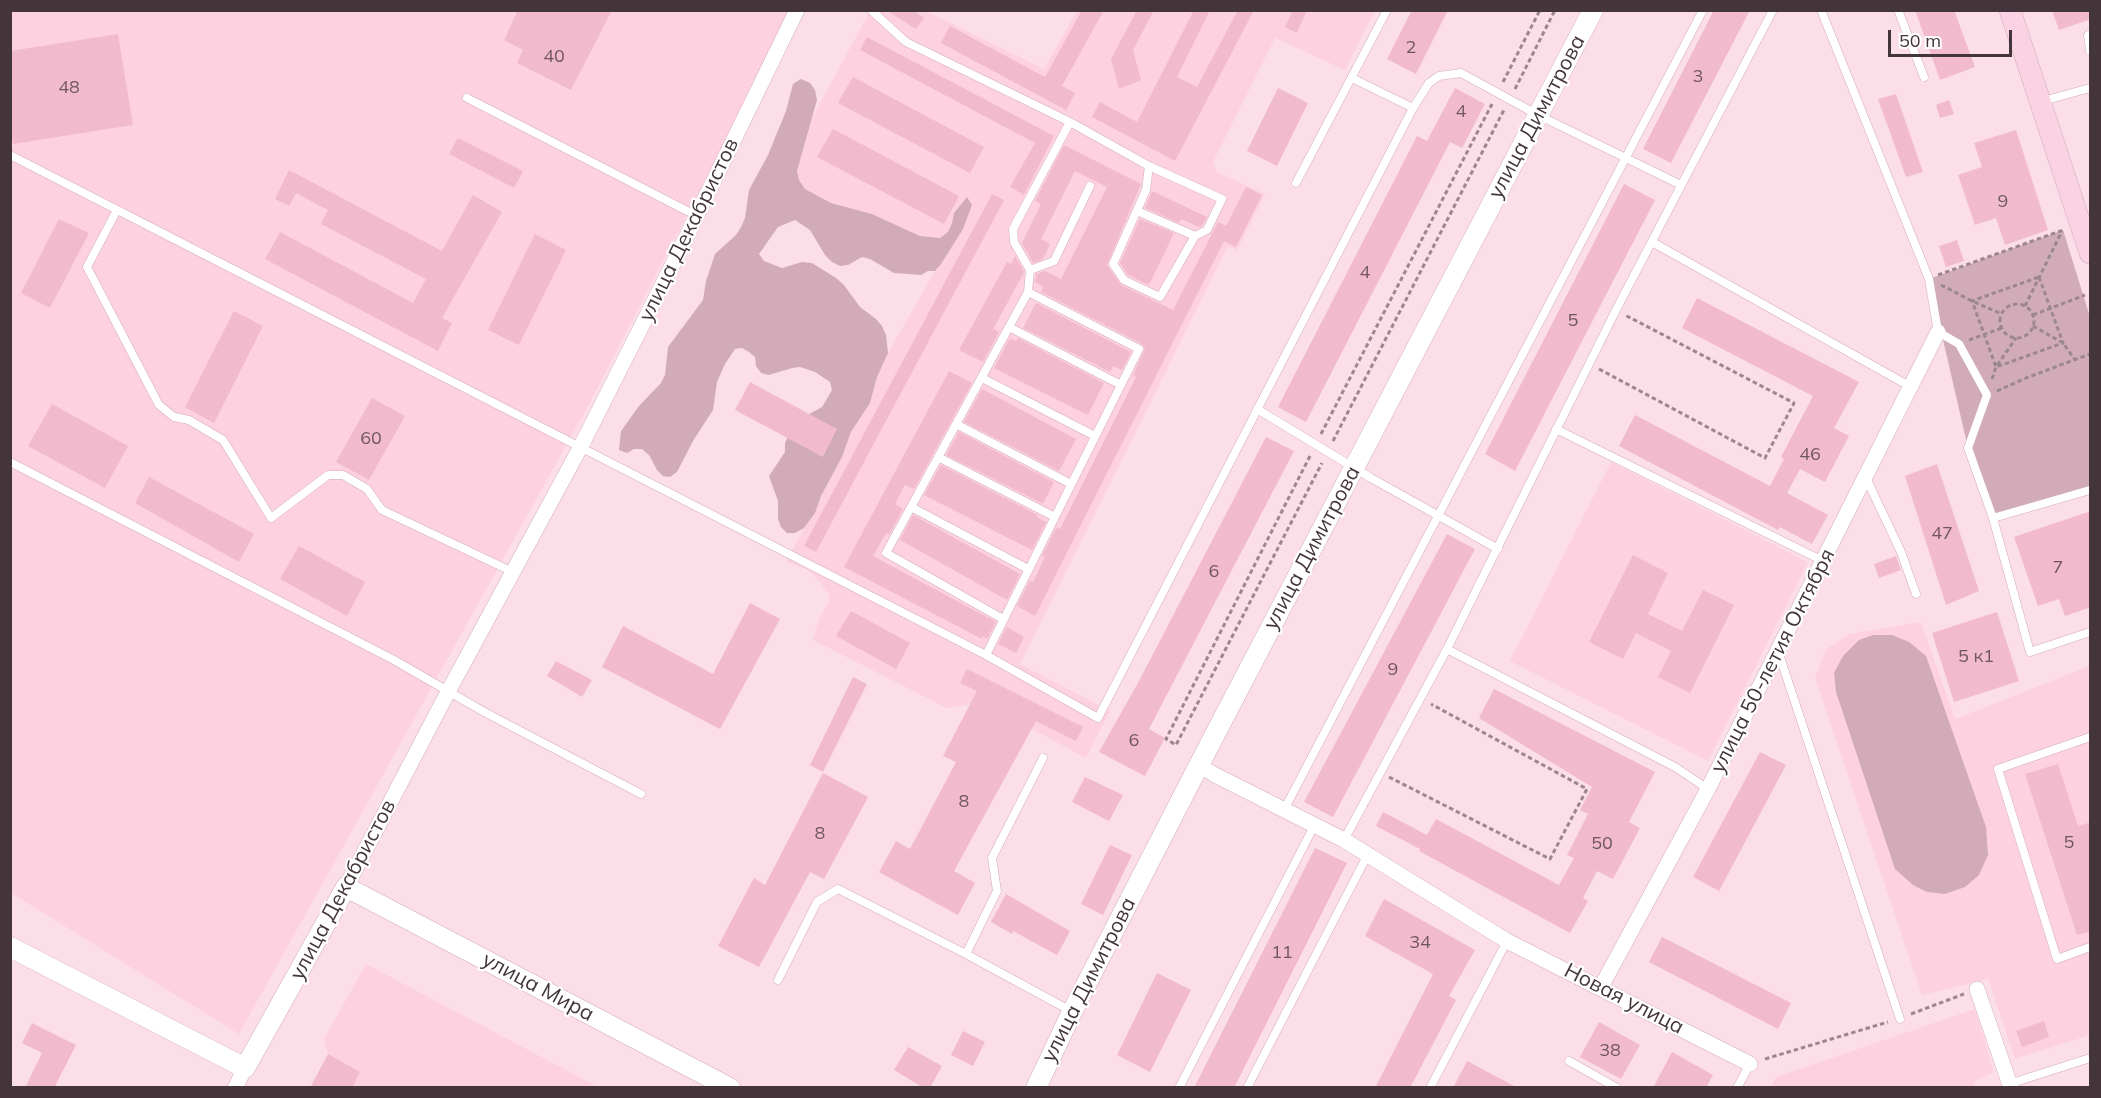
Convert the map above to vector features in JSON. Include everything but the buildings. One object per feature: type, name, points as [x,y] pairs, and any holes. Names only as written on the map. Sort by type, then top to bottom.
[{"type":"main road","points":[[2010,10],[2091,253]]},
{"type":"street","name":"улица Декабристов","points":[[235,1088],[346,888],[449,690],[580,448],[797,10]]},
{"type":"street","name":"улица Димитрова","points":[[1036,1088],[1072,1012],[1199,765],[1593,10]]},
{"type":"street","name":"улица 50-летия Октября","points":[[1601,987],[1708,789],[1938,332]]},
{"type":"street","name":"Новая улица","points":[[1199,765],[1344,840],[1508,941],[1750,1064]]},
{"type":"street","name":"улица Мира","points":[[346,888],[730,1088]]},
{"type":"street","points":[[10,947],[246,1068]]},
{"type":"street","points":[[1977,988],[2010,1086]]},
{"type":"lane","points":[[871,10],[906,42],[1070,122],[1149,166],[1222,199],[1207,230],[1195,236],[1160,297],[1124,279],[1113,264],[1146,190],[1149,166]]},
{"type":"lane","points":[[1296,183],[1387,10]]},
{"type":"lane","points":[[1284,810],[1703,10]]},
{"type":"lane","points":[[1344,840],[1498,549],[1616,310],[1773,10]]},
{"type":"lane","points":[[1821,10],[1929,279],[1938,332],[1959,344],[1987,395],[1968,448],[1993,518],[2030,651],[2091,632]]},
{"type":"lane","points":[[1898,10],[1924,77]]},
{"type":"lane","points":[[2091,34],[2088,35],[2091,51]]},
{"type":"lane","points":[[10,155],[986,655],[1098,718],[1413,108],[1429,84],[1439,76],[1461,73],[1538,115],[1681,185]]},
{"type":"lane","points":[[1352,78],[1413,108]]},
{"type":"lane","points":[[2040,102],[2091,88]]},
{"type":"lane","points":[[466,98],[696,216]]},
{"type":"lane","points":[[1003,619],[886,553],[1028,292],[1030,270],[1014,242],[1013,230],[1070,122]]},
{"type":"lane","points":[[1030,270],[1054,261],[1090,186]]},
{"type":"lane","points":[[117,210],[87,267],[159,405],[174,417],[189,420],[223,440],[271,518],[328,475],[343,475],[367,489],[382,510],[513,572]]},
{"type":"lane","points":[[1137,211],[1195,236]]},
{"type":"lane","points":[[1653,242],[1911,387]]},
{"type":"lane","points":[[986,655],[1138,349],[1028,292]]},
{"type":"lane","points":[[1009,327],[1121,385]]},
{"type":"lane","points":[[982,378],[1095,436]]},
{"type":"lane","points":[[1257,409],[1371,478],[1498,549]]},
{"type":"lane","points":[[956,424],[1071,484]]},
{"type":"lane","points":[[1557,429],[1823,561]]},
{"type":"lane","points":[[938,457],[1054,517]]},
{"type":"lane","points":[[10,462],[373,649],[486,713],[641,794]]},
{"type":"lane","points":[[1866,478],[1901,552],[1916,594]]},
{"type":"lane","points":[[1993,518],[2091,490]]},
{"type":"lane","points":[[911,507],[1029,569]]},
{"type":"lane","points":[[1446,649],[1675,766],[1708,789]]},
{"type":"lane","points":[[1778,649],[1900,1019]]},
{"type":"lane","points":[[2091,737],[1998,769],[2057,959],[2091,947]]},
{"type":"lane","points":[[966,954],[997,891],[992,858],[1042,758]]},
{"type":"lane","points":[[1179,1088],[1314,826]]},
{"type":"lane","points":[[1247,1088],[1368,854]]},
{"type":"lane","points":[[778,980],[817,902],[838,889],[966,954],[1072,1012]]},
{"type":"lane","points":[[1431,1088],[1508,941]]},
{"type":"lane","points":[[2010,1086],[2091,1058]]},
{"type":"lane","points":[[1569,1061],[1617,1088]]},
{"type":"lane","points":[[1737,1088],[1750,1064]]},
{"type":"path","points":[[1540,10],[1166,739],[1176,745],[1556,10]]},
{"type":"path","points":[[1929,279],[2063,230],[2025,306]]},
{"type":"path","points":[[1972,302],[2039,277]]},
{"type":"path","points":[[2039,277],[2063,343],[2075,360]]},
{"type":"path","points":[[1929,279],[1972,302],[2002,314]]},
{"type":"path","points":[[2032,315],[2085,296]]},
{"type":"path","points":[[1972,302],[1996,367]]},
{"type":"path","points":[[2018,304],[2025,306],[2032,315],[2033,326],[2028,334],[2016,338],[2009,336],[2002,328],[2000,318],[2002,314],[2010,306],[2018,304]]},
{"type":"path","points":[[1589,364],[1765,458],[1794,403],[1616,310]]},
{"type":"path","points":[[2033,326],[2063,343]]},
{"type":"path","points":[[1959,344],[1983,333],[2002,328]]},
{"type":"path","points":[[1987,395],[1996,367],[2016,338]]},
{"type":"path","points":[[1996,367],[2063,343]]},
{"type":"path","points":[[1987,395],[2091,354]]},
{"type":"path","points":[[1379,772],[1550,859],[1587,789],[1419,698]]},
{"type":"path","points":[[1750,1064],[1900,1019],[1977,988]]},
{"type":"shaded area","points":[[10,11],[793,11],[587,408],[239,1034],[11,893]]},
{"type":"shaded area","points":[[870,11],[926,11],[1044,69],[1077,11],[1375,11],[1345,70],[1275,38],[1213,162],[1217,172],[1265,194],[1237,250],[1228,246],[1020,664],[1110,711],[1086,758],[982,702],[947,708],[813,640],[819,619],[829,601],[829,594],[812,573],[786,562],[804,528],[815,513],[821,496],[842,457],[851,432],[870,403],[877,377],[888,353],[935,271],[954,243],[972,205],[967,198],[954,213],[948,232],[940,238],[920,236],[872,214],[831,203],[805,189],[799,180],[797,171],[811,120]]},
{"type":"shaded area","points":[[801,79],[810,83],[815,90],[817,100],[797,171],[799,180],[805,189],[831,203],[872,214],[920,236],[940,238],[948,232],[954,213],[967,197],[972,205],[963,229],[941,264],[935,271],[928,271],[921,275],[894,273],[862,257],[848,265],[840,266],[825,255],[810,230],[795,220],[778,227],[759,254],[764,261],[782,268],[802,262],[812,263],[836,278],[860,307],[882,326],[886,335],[888,353],[877,377],[870,403],[851,432],[842,457],[821,496],[815,513],[804,528],[795,533],[787,533],[781,527],[778,519],[778,501],[769,476],[785,452],[785,443],[789,435],[802,418],[822,407],[832,390],[830,382],[815,372],[800,367],[769,375],[761,373],[756,366],[755,357],[742,348],[735,349],[717,382],[713,410],[677,472],[670,477],[663,476],[649,455],[642,449],[634,449],[627,453],[619,450],[621,431],[665,375],[668,347],[703,300],[706,281],[715,254],[736,235],[741,227],[745,218],[749,190],[768,155],[786,111],[793,84]]},
{"type":"shaded area","points":[[2063,230],[2090,317],[2090,490],[1993,518],[1968,448],[1929,279]]},
{"type":"shaded area","points":[[1611,462],[1808,562],[1708,761],[1510,661]]},
{"type":"shaded area","points":[[1921,622],[1955,719],[2090,666],[2090,1035],[2015,1059],[1988,979],[1922,995],[1815,678],[1826,649],[1850,634]]},
{"type":"shaded area","points":[[1873,635],[1892,635],[1909,642],[1926,656],[1986,827],[1988,855],[1979,875],[1965,887],[1945,894],[1927,892],[1913,885],[1895,869],[1836,692],[1834,673],[1843,656],[1859,640]]},
{"type":"shaded area","points":[[366,964],[598,1087],[310,1088],[328,1054],[324,1039]]},
{"type":"shaded area","points":[[1975,1009],[1994,1072],[1974,1082],[1975,1087],[1771,1087],[1776,1077]]}]
